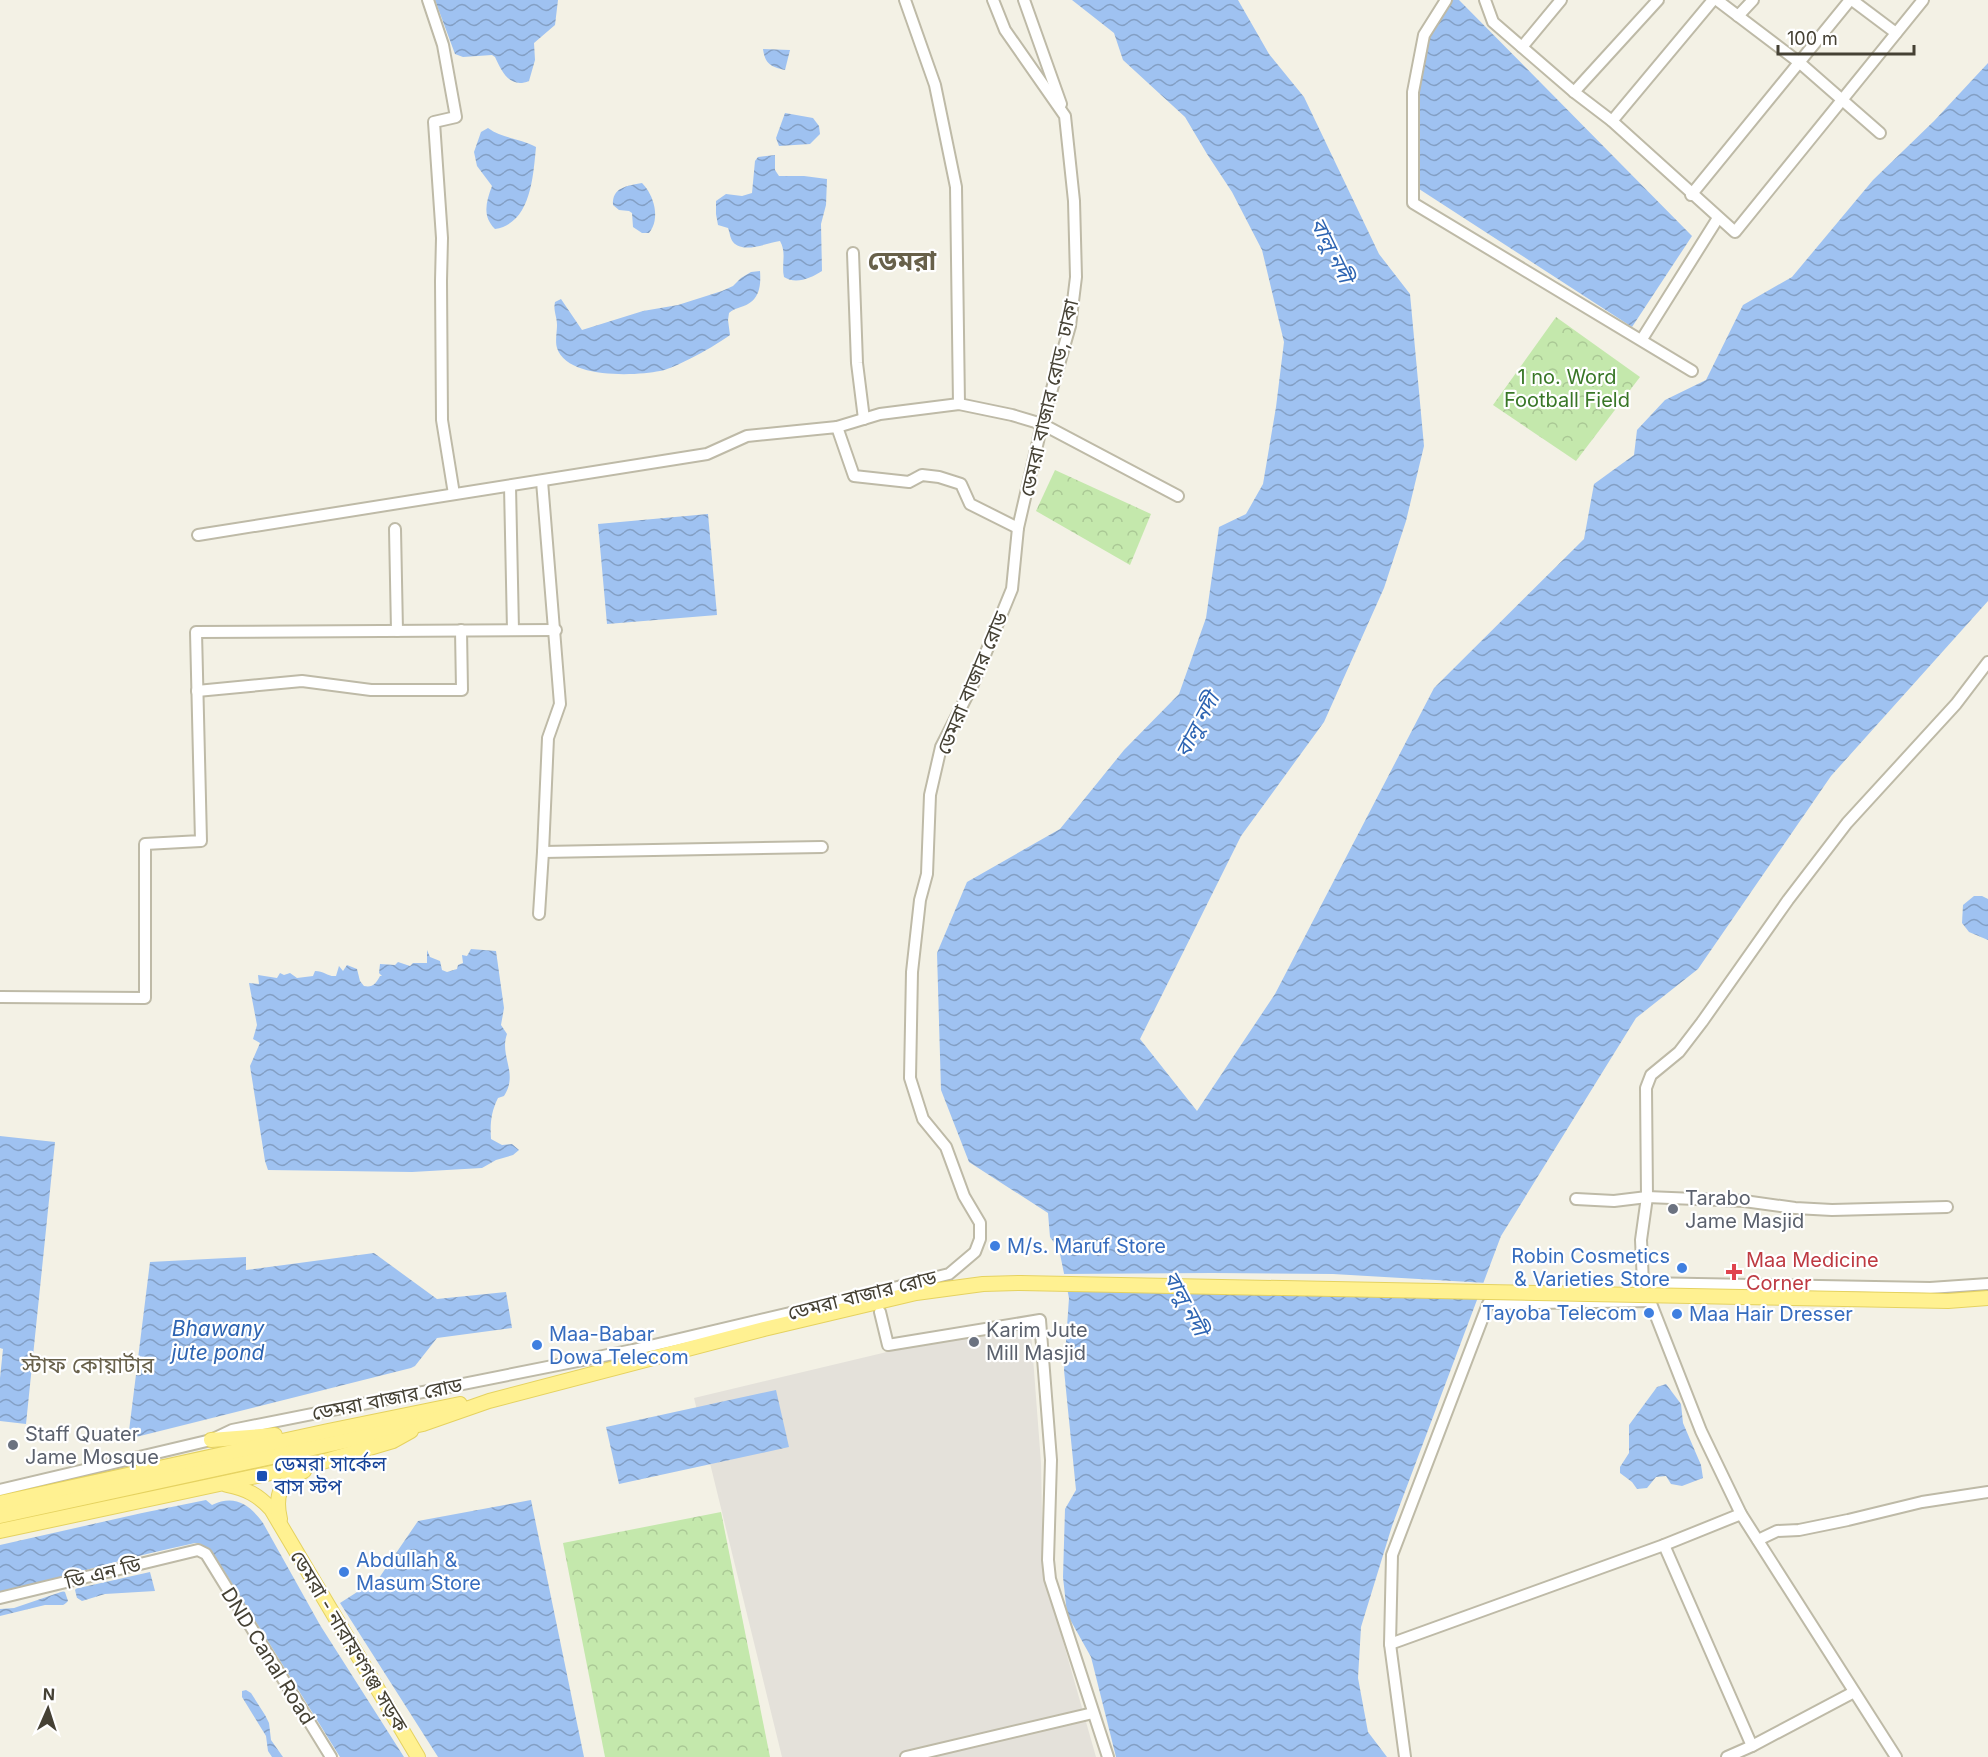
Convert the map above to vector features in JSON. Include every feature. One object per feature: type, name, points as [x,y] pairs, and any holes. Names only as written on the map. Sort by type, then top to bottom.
[{"type":"main road","points":[[0,1516],[423,1424],[489,1401],[752,1332],[916,1293],[983,1284],[1543,1291],[1665,1296],[1948,1301],[1988,1298]]},
{"type":"main road","points":[[0,1503],[328,1431],[458,1404],[489,1401]]},
{"type":"main road","points":[[0,1531],[322,1462],[393,1441],[423,1424]]},
{"type":"main road","points":[[211,1440],[328,1431]]},
{"type":"main road","name":"ডেমরা - নারায়ণগঞ্জ সড়ক","points":[[281,1524],[277,1498],[280,1490],[291,1477],[322,1462]]},
{"type":"main road","name":"ডেমরা - নারায়ণগঞ্জ সড়ক","points":[[219,1484],[240,1487],[259,1497],[271,1509],[418,1757]]},
{"type":"street","points":[[428,0],[443,45],[456,117],[434,122],[442,238],[442,420],[454,494]]},
{"type":"street","points":[[905,0],[935,85],[956,188],[959,404]]},
{"type":"street","name":"ডেমরা বাজার রোড, ঢাকা","points":[[993,0],[1005,30],[1065,116],[1074,201],[1076,277],[1070,326],[1042,424],[1018,528]]},
{"type":"street","points":[[1024,0],[1065,116]]},
{"type":"street","points":[[1446,0],[1424,36],[1413,92],[1413,203],[1692,371]]},
{"type":"street","points":[[1485,0],[1493,22],[1574,92],[1612,121],[1691,195],[1735,232],[1923,0]]},
{"type":"street","points":[[1522,47],[1561,0]]},
{"type":"street","points":[[1574,92],[1658,0]]},
{"type":"street","points":[[1612,121],[1715,0],[1800,63],[1880,133]]},
{"type":"street","points":[[1738,16],[1753,0]]},
{"type":"street","points":[[1691,195],[1851,0],[1896,33]]},
{"type":"street","points":[[1642,339],[1718,218]]},
{"type":"street","points":[[853,253],[857,363],[864,419]]},
{"type":"street","points":[[198,535],[707,454],[747,436],[837,427],[880,414],[959,404],[1042,424],[1178,496]]},
{"type":"street","points":[[837,427],[854,476],[909,482],[922,475],[961,483],[970,504],[1018,528]]},
{"type":"street","points":[[539,914],[548,738],[560,704],[556,630],[542,481]]},
{"type":"street","points":[[510,486],[513,630]]},
{"type":"street","name":"ডেমরা বাজার রোড","points":[[0,1490],[211,1440],[232,1430],[633,1350],[858,1297],[949,1274],[975,1252],[980,1239],[980,1223],[964,1196],[945,1147],[923,1119],[910,1078],[912,972],[920,900],[927,874],[930,795],[941,747],[973,684],[1012,589],[1018,528]]},
{"type":"street","points":[[396,529],[397,631]]},
{"type":"street","points":[[198,691],[302,681],[370,690],[462,690],[461,630]]},
{"type":"street","points":[[0,997],[145,998],[144,844],[201,841],[196,632],[556,630]]},
{"type":"street","points":[[1896,1757],[1741,1514],[1701,1431],[1642,1282],[1641,1240],[1647,1197],[1646,1088],[1651,1075],[1679,1052],[1702,1022],[1788,900],[1846,823],[1956,704],[1988,662]]},
{"type":"street","points":[[543,852],[822,847]]},
{"type":"street","points":[[1576,1199],[1614,1201],[1647,1197],[1744,1201],[1832,1210],[1947,1207]]},
{"type":"street","points":[[1642,1282],[1930,1288],[1988,1284]]},
{"type":"street","points":[[1405,1757],[1390,1644],[1392,1555],[1488,1304],[1651,1301]]},
{"type":"street","points":[[880,1312],[888,1345],[1040,1320],[1052,1460],[1048,1560],[1050,1579],[1108,1757]]},
{"type":"street","points":[[1758,1540],[1777,1531],[1799,1530],[1848,1521],[1922,1502],[1988,1492]]},
{"type":"street","points":[[1390,1644],[1664,1545],[1741,1514]]},
{"type":"street","points":[[1664,1545],[1752,1746]]},
{"type":"street","name":"ডি এন ডি","points":[[0,1598],[121,1570],[190,1551],[198,1550],[206,1554]]},
{"type":"street","name":"DND Canal Road","points":[[206,1554],[331,1757]]},
{"type":"street","points":[[1727,1757],[1854,1692]]},
{"type":"street","points":[[906,1757],[1093,1713]]},
{"type":"shaded area","points":[[1030,1318],[1041,1463],[1043,1571],[1096,1757],[782,1757],[694,1398]]},
{"type":"green space","name":"1 no. Word Football Field","points":[[1556,317],[1640,377],[1576,461],[1493,405]]},
{"type":"green space","points":[[1055,470],[1151,514],[1130,565],[1036,511]]},
{"type":"green space","points":[[721,1512],[770,1757],[605,1757],[563,1543]]},
{"type":"water","points":[[435,0],[558,0],[555,25],[534,43],[535,60],[529,81],[517,83],[512,81],[492,55],[463,57],[455,54]]},
{"type":"water","name":"বালু নদী","points":[[1072,0],[1238,0],[1269,54],[1304,97],[1379,254],[1410,294],[1424,446],[1406,521],[1384,588],[1324,722],[1241,836],[1140,1039],[1197,1111],[1275,994],[1434,688],[1584,539],[1594,484],[1634,455],[1637,430],[1665,400],[1706,380],[1743,305],[1792,277],[1873,180],[1934,121],[1988,63],[1988,601],[1831,776],[1698,969],[1636,1018],[1501,1236],[1392,1526],[1361,1627],[1358,1678],[1368,1732],[1387,1757],[1116,1757],[1091,1657],[1067,1614],[1063,1577],[1065,1509],[1076,1490],[1064,1370],[1069,1298],[1059,1249],[1050,1237],[1048,1213],[969,1162],[941,1090],[937,953],[967,882],[1060,829],[1124,750],[1179,694],[1206,618],[1219,527],[1246,514],[1263,484],[1284,342],[1262,250],[1232,192],[1185,117],[1123,60],[1114,33]]},
{"type":"water","points":[[1448,0],[1459,0],[1692,236],[1632,327],[1416,187],[1414,113],[1419,67],[1425,45]]},
{"type":"water","points":[[763,49],[790,50],[785,70],[770,64],[765,58]]},
{"type":"water","points":[[785,113],[813,118],[819,126],[820,134],[810,144],[779,146],[776,138]]},
{"type":"water","points":[[488,128],[536,147],[531,185],[523,208],[507,225],[495,229],[488,219],[486,209],[492,186],[477,166],[474,152],[481,132]]},
{"type":"water","points":[[775,155],[775,170],[779,176],[827,179],[826,205],[821,224],[822,271],[803,280],[784,277],[783,250],[780,241],[755,247],[743,247],[733,242],[728,228],[718,225],[716,201],[726,194],[742,196],[752,193],[755,161],[758,157]]},
{"type":"water","points":[[642,183],[653,200],[655,214],[655,221],[649,233],[642,233],[633,227],[632,213],[619,210],[613,205],[613,199],[618,191]]},
{"type":"water","points":[[760,271],[760,286],[757,295],[751,302],[729,313],[730,335],[716,345],[675,366],[649,373],[603,373],[574,365],[563,358],[557,348],[555,302],[561,299],[582,330],[643,311],[678,305],[722,291],[733,286],[751,272]]},
{"type":"water","points":[[708,514],[717,615],[607,624],[598,524]]},
{"type":"water","points":[[1974,896],[1988,899],[1988,940],[1969,932],[1962,923],[1963,905]]},
{"type":"water","points":[[471,949],[496,951],[504,1008],[501,1025],[507,1034],[505,1050],[510,1080],[504,1096],[498,1098],[494,1108],[491,1139],[502,1145],[512,1144],[519,1150],[513,1155],[496,1160],[482,1168],[412,1172],[268,1170],[250,1066],[260,1043],[253,1039],[257,1025],[249,983],[259,984],[258,975],[277,978],[280,973],[284,975],[290,973],[297,978],[313,976],[315,971],[336,976],[339,966],[343,971],[347,965],[357,969],[364,986],[372,986],[382,976],[379,973],[380,964],[395,965],[398,962],[410,966],[413,963],[427,963],[427,950],[430,957],[440,961],[442,970],[447,972],[457,969],[458,965],[463,963],[462,955],[467,956]]},
{"type":"water","points":[[0,1136],[55,1142],[26,1424],[0,1421],[3,1349],[0,1348]]},
{"type":"water","name":"Bhawany jute pond","points":[[374,1253],[437,1299],[506,1292],[512,1328],[437,1338],[411,1368],[128,1439],[150,1262],[246,1257],[246,1270]]},
{"type":"water","points":[[1666,1384],[1681,1404],[1683,1423],[1701,1465],[1703,1478],[1682,1486],[1671,1484],[1666,1476],[1656,1477],[1647,1488],[1637,1489],[1620,1473],[1620,1467],[1629,1453],[1629,1425],[1657,1387]]},
{"type":"water","points":[[776,1390],[789,1447],[619,1484],[606,1427]]},
{"type":"water","points":[[206,1500],[212,1505],[228,1501],[241,1503],[253,1511],[263,1523],[320,1625],[404,1757],[340,1757],[215,1556],[201,1544],[195,1543],[146,1554],[0,1593],[0,1545]]},
{"type":"water","points":[[531,1500],[584,1757],[438,1757],[340,1603],[379,1578],[418,1521]]},
{"type":"water","points":[[150,1572],[155,1591],[105,1594],[82,1601],[77,1598],[63,1605],[45,1605],[0,1616],[0,1609],[14,1608],[61,1592]]},
{"type":"water","points":[[246,1690],[251,1693],[265,1715],[269,1723],[271,1740],[283,1757],[272,1757],[268,1751],[266,1736],[242,1697],[242,1691]]},
{"type":"pier","points":[[1061,1274],[1333,1274],[1487,1283],[1482,1296],[1064,1288]]},
{"type":"pier","points":[[79,1585],[75,1590],[77,1598],[82,1602],[77,1601],[64,1605],[68,1601],[65,1592],[59,1589]]},
{"type":"place","name":"Tarabo Jame Masjid","points":[[1673,1209]]},
{"type":"place","name":"M/s. Maruf Store","points":[[995,1246]]},
{"type":"place","name":"Robin Cosmetics & Varieties Store","points":[[1682,1268]]},
{"type":"place","name":"Maa Medicine Corner","points":[[1734,1272]]},
{"type":"place","name":"Tayoba Telecom","points":[[1649,1313]]},
{"type":"place","name":"Maa Hair Dresser","points":[[1677,1314]]},
{"type":"place","name":"Karim Jute Mill Masjid","points":[[974,1342]]},
{"type":"place","name":"Maa-Babar Dowa Telecom","points":[[537,1345]]},
{"type":"place","name":"Staff Quater Jame Mosque","points":[[13,1445]]},
{"type":"place","name":"ডেমরা সার্কেল বাস স্টপ","points":[[262,1476]]},
{"type":"place","name":"Abdullah & Masum Store","points":[[344,1572]]},
{"type":"district","name":"ডেমরা","points":[[902,260]]},
{"type":"district","name":"স্টাফ কোয়ার্টার","points":[[88,1365]]}]
